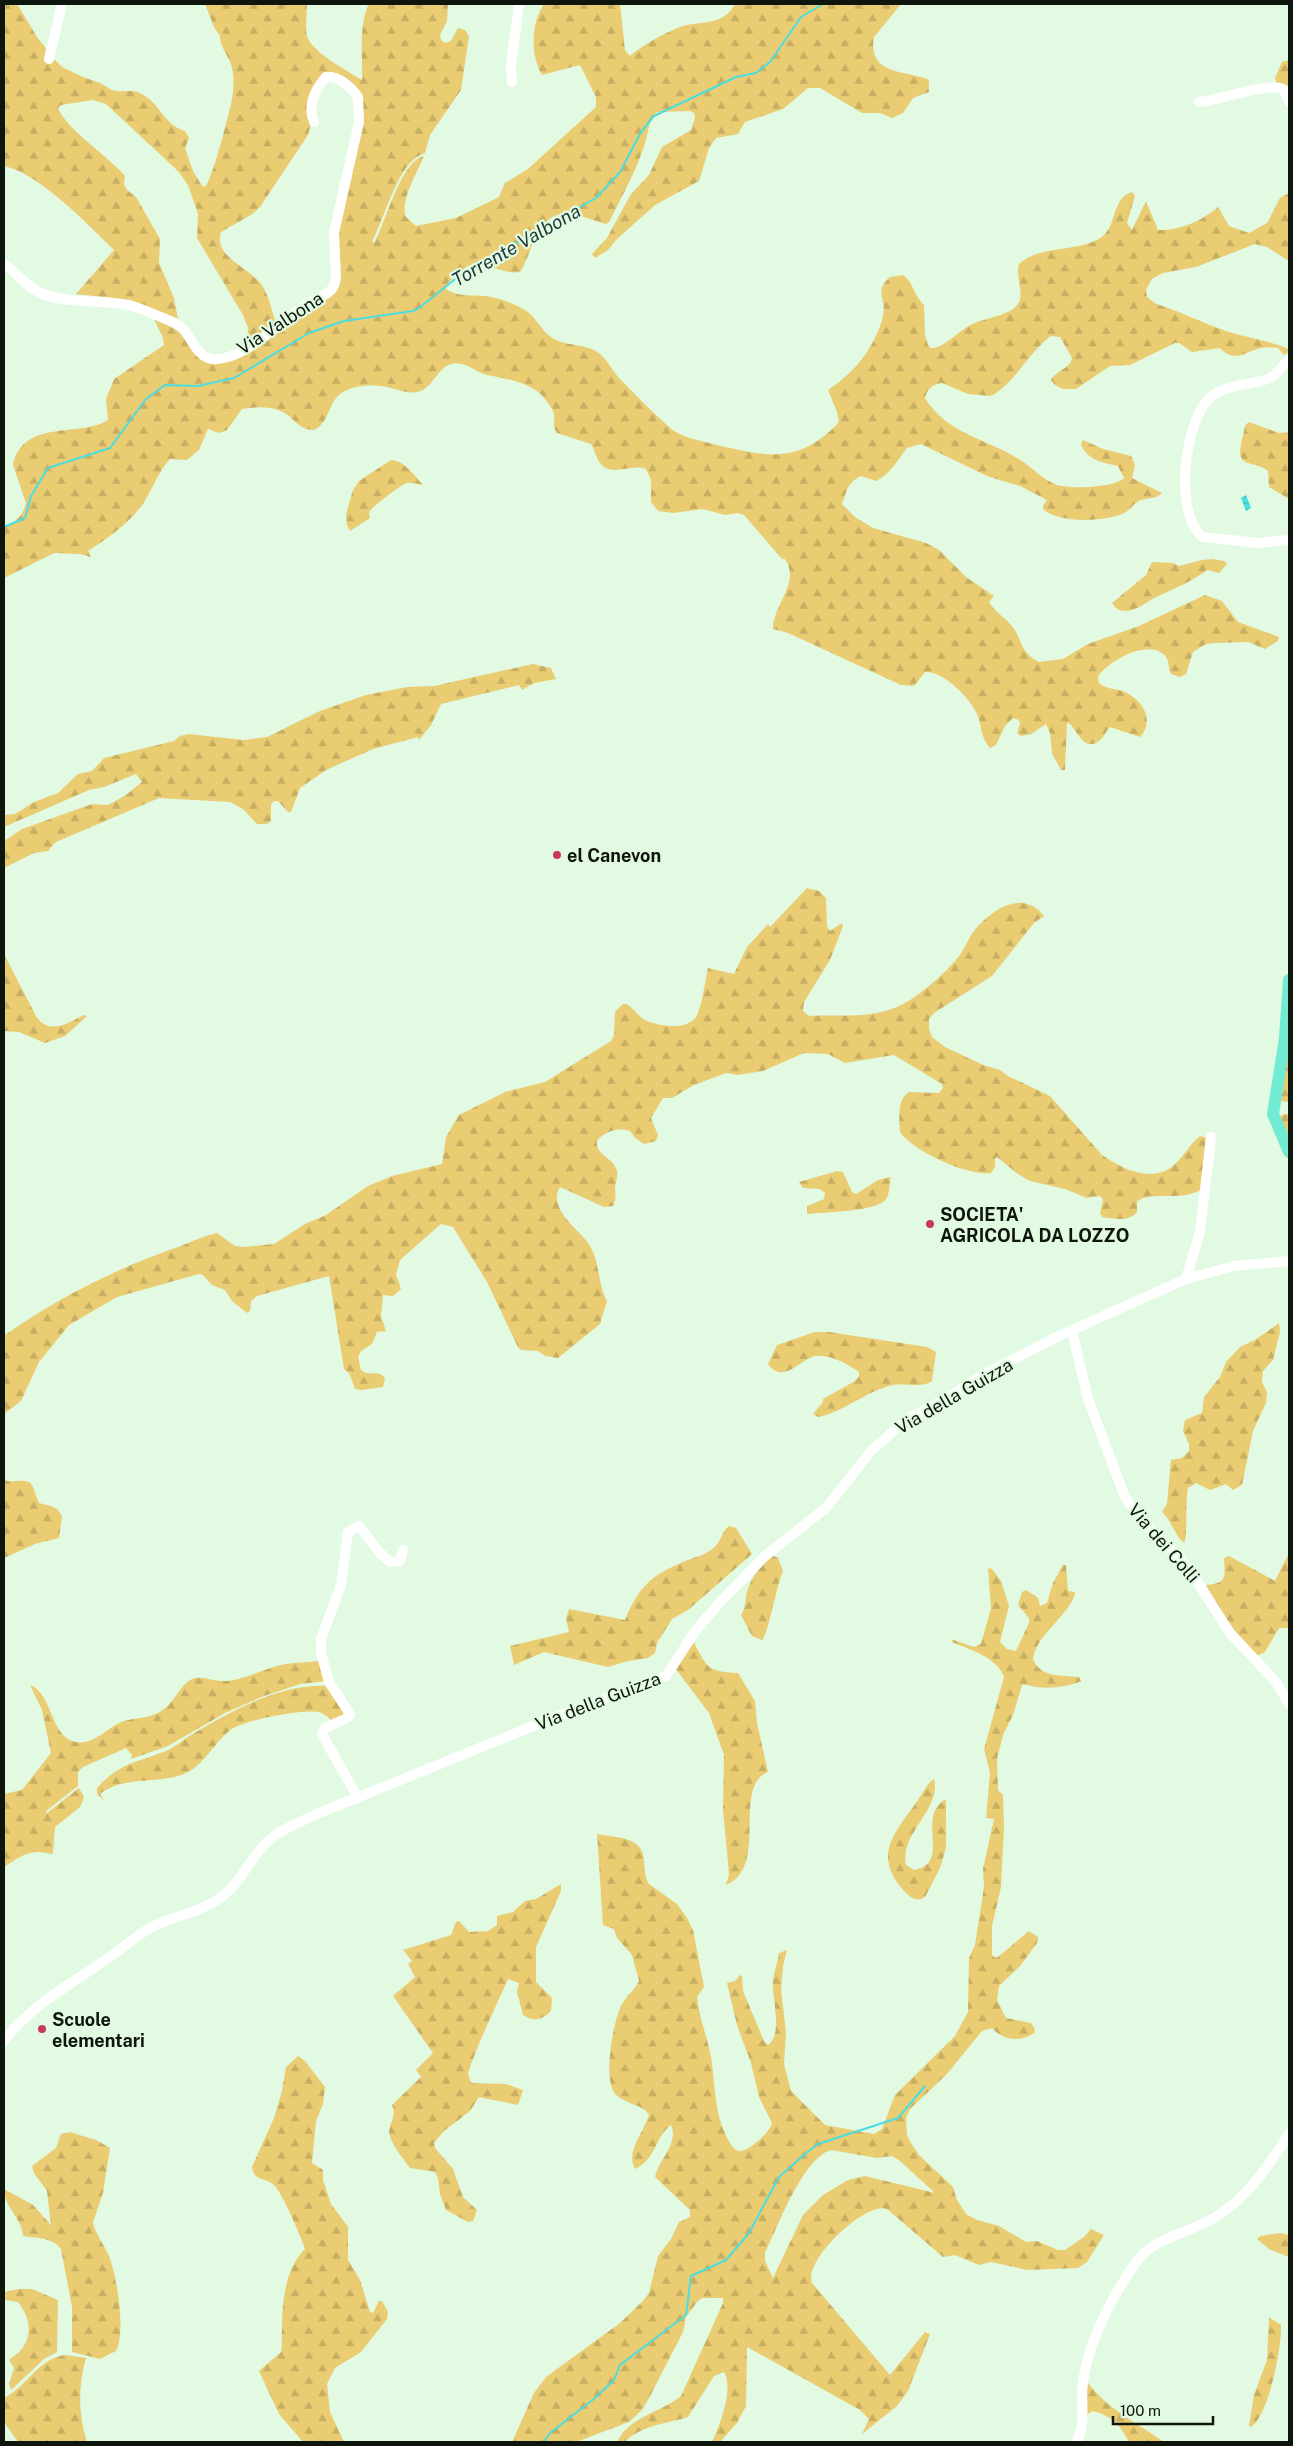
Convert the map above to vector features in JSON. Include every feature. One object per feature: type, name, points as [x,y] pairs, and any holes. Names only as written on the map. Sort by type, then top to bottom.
[{"type":"main road","points":[[1289,980],[1285,1038],[1273,1114],[1289,1152]]},
{"type":"street","points":[[49,58],[62,4]]},
{"type":"street","points":[[512,82],[511,65],[518,4]]},
{"type":"street","name":"Via Valbona","points":[[4,264],[22,281],[41,294],[71,300],[123,303],[171,321],[182,328],[204,356],[211,359],[219,359],[239,351],[252,345],[301,308],[324,296],[334,285],[336,278],[334,233],[359,122],[358,97],[345,84],[332,76],[326,77],[319,86],[311,104],[314,122]]},
{"type":"street","points":[[1199,102],[1220,100],[1274,86],[1283,90],[1289,102]]},
{"type":"street","points":[[1289,360],[1271,377],[1228,387],[1207,400],[1188,438],[1186,491],[1186,502],[1191,522],[1198,534],[1203,537],[1258,543],[1289,540]]},
{"type":"street","points":[[1186,1279],[1200,1232],[1211,1137]]},
{"type":"street","name":"Via della Guizza","points":[[4,2042],[25,2018],[47,1999],[150,1928],[174,1917],[198,1910],[221,1897],[236,1883],[256,1855],[275,1836],[310,1817],[561,1714],[666,1676],[696,1630],[723,1599],[765,1556],[826,1508],[871,1451],[895,1428],[918,1413],[946,1399],[984,1374],[1072,1330],[1186,1279],[1234,1266],[1289,1260]]},
{"type":"street","name":"Via dei Colli","points":[[1072,1330],[1088,1398],[1125,1497],[1150,1530],[1187,1566],[1230,1633],[1276,1682],[1289,1704]]},
{"type":"street","points":[[358,1798],[322,1734],[325,1728],[347,1718],[350,1714],[329,1682],[321,1653],[321,1639],[340,1585],[348,1532],[359,1526],[380,1553],[390,1562],[400,1561],[403,1550]]},
{"type":"street","points":[[1076,2442],[1081,2432],[1082,2384],[1091,2354],[1100,2327],[1134,2264],[1156,2244],[1206,2222],[1226,2210],[1259,2179],[1289,2134]]},
{"type":"green space","points":[[4,4],[17,4],[37,37],[62,67],[112,90],[140,93],[153,102],[171,124],[185,131],[189,138],[185,148],[193,171],[202,186],[205,187],[212,172],[232,99],[233,72],[221,44],[220,36],[214,27],[205,4],[307,4],[306,32],[310,42],[322,55],[362,80],[362,31],[369,4],[448,4],[447,21],[440,35],[441,40],[445,43],[451,41],[458,28],[465,30],[469,36],[461,90],[430,135],[425,153],[407,166],[400,178],[372,241],[374,243],[401,180],[415,161],[424,156],[408,193],[405,216],[416,226],[456,218],[499,197],[505,183],[528,169],[596,107],[596,97],[580,65],[542,75],[535,58],[534,30],[544,4],[620,4],[625,50],[630,56],[641,47],[680,27],[718,20],[730,11],[735,4],[901,4],[874,37],[873,50],[876,59],[882,65],[929,80],[929,92],[913,98],[903,113],[892,118],[880,113],[862,113],[820,88],[808,88],[783,109],[745,122],[738,134],[716,138],[709,148],[699,181],[655,205],[617,239],[608,250],[595,258],[592,254],[607,238],[631,194],[649,175],[662,147],[691,130],[695,118],[694,113],[690,111],[658,112],[651,120],[640,158],[609,222],[606,224],[573,214],[561,214],[544,224],[520,272],[504,271],[483,264],[476,264],[468,266],[461,271],[445,288],[459,294],[495,298],[521,307],[533,316],[554,339],[589,348],[600,354],[619,378],[672,430],[695,439],[749,452],[780,454],[810,446],[839,422],[828,390],[855,368],[875,339],[884,310],[881,291],[885,282],[890,277],[903,275],[910,282],[924,305],[925,335],[928,345],[931,348],[935,348],[980,321],[999,316],[1011,310],[1019,302],[1020,298],[1019,264],[1038,254],[1084,245],[1103,236],[1111,225],[1121,200],[1132,192],[1135,196],[1127,223],[1132,230],[1146,201],[1158,230],[1174,229],[1190,224],[1205,217],[1218,207],[1229,226],[1249,233],[1267,223],[1280,198],[1289,193],[1289,261],[1267,247],[1255,244],[1196,267],[1163,273],[1152,279],[1146,290],[1147,297],[1156,304],[1226,331],[1289,349],[1289,352],[1284,355],[1278,348],[1270,347],[1257,349],[1238,356],[1229,355],[1220,348],[1192,352],[1179,343],[1175,343],[1130,365],[1110,366],[1076,389],[1063,389],[1055,385],[1051,380],[1069,365],[1072,358],[1060,337],[1051,336],[1035,351],[1008,383],[991,396],[968,394],[942,383],[936,384],[927,392],[925,398],[934,410],[955,427],[1019,459],[1047,480],[1057,485],[1072,487],[1102,486],[1124,478],[1118,466],[1096,460],[1087,454],[1081,444],[1083,440],[1103,449],[1131,456],[1135,465],[1132,478],[1162,493],[1155,498],[1141,500],[1126,512],[1108,518],[1084,520],[1060,517],[1050,514],[1043,509],[1047,500],[1020,486],[987,476],[921,444],[907,448],[890,471],[876,481],[861,476],[856,479],[848,488],[842,504],[855,517],[873,528],[926,543],[939,550],[966,577],[994,596],[989,602],[991,605],[1015,630],[1028,654],[1039,662],[1063,659],[1088,644],[1139,626],[1205,595],[1222,601],[1238,622],[1279,637],[1278,641],[1265,649],[1248,642],[1206,644],[1193,652],[1186,674],[1180,677],[1171,674],[1165,655],[1154,650],[1146,649],[1127,654],[1110,664],[1098,676],[1099,683],[1105,687],[1125,692],[1137,700],[1145,712],[1147,724],[1140,737],[1110,727],[1100,740],[1091,744],[1086,743],[1067,723],[1065,770],[1061,770],[1052,753],[1050,733],[1046,724],[1031,734],[1021,736],[1017,733],[1020,724],[1019,720],[1013,718],[1005,726],[996,745],[990,748],[984,739],[976,712],[961,692],[947,680],[925,672],[914,686],[901,685],[788,633],[773,629],[777,611],[788,585],[790,577],[789,568],[785,559],[782,559],[744,515],[738,513],[725,515],[703,509],[673,513],[658,511],[651,502],[651,480],[646,469],[615,470],[605,467],[599,461],[591,444],[555,431],[552,409],[540,393],[518,382],[483,374],[465,365],[456,363],[446,367],[427,387],[417,392],[407,392],[373,385],[355,387],[343,392],[334,400],[323,422],[314,430],[300,426],[276,409],[261,407],[242,409],[227,430],[219,433],[208,429],[199,450],[187,460],[170,459],[162,469],[139,509],[118,530],[88,551],[91,557],[80,554],[54,553],[4,578],[4,527],[18,518],[23,512],[26,503],[13,465],[19,450],[28,441],[40,435],[83,428],[108,420],[106,399],[114,379],[164,345],[163,338],[154,319],[171,321],[204,356],[227,356],[247,343],[248,328],[243,315],[197,238],[198,214],[188,185],[179,172],[106,104],[93,100],[61,105],[58,108],[70,125],[125,176],[124,184],[127,190],[136,197],[160,239],[159,263],[174,298],[178,319],[131,300],[76,294],[114,250],[48,189],[18,171],[4,166]],"holes":[[[325,73],[339,75],[353,91],[363,110],[334,233],[330,291],[258,337],[276,324],[269,301],[258,280],[222,249],[220,241],[221,232],[251,215],[260,207],[308,135]]]},
{"type":"green space","points":[[1289,60],[1289,86],[1277,84],[1275,78],[1282,62]]},
{"type":"green space","points":[[1249,422],[1279,433],[1289,432],[1289,499],[1269,487],[1268,471],[1242,459],[1240,455],[1241,447],[1245,427]]},
{"type":"green space","points":[[391,460],[405,466],[423,485],[407,483],[399,487],[371,509],[369,512],[370,518],[350,531],[347,525],[346,514],[353,490],[359,481]]},
{"type":"green space","points":[[1212,559],[1224,561],[1227,564],[1219,573],[1207,570],[1201,575],[1133,610],[1121,610],[1112,603],[1146,575],[1152,562],[1173,563],[1179,566]]},
{"type":"green space","points":[[533,664],[551,668],[556,679],[534,683],[522,690],[519,685],[441,704],[431,725],[419,740],[418,737],[373,749],[326,770],[300,788],[291,812],[288,812],[278,801],[274,801],[271,804],[271,821],[267,824],[257,824],[243,809],[230,802],[159,798],[56,842],[48,851],[34,853],[4,868],[4,841],[22,829],[92,804],[108,805],[126,795],[142,782],[136,774],[104,787],[89,790],[4,827],[4,815],[15,814],[34,802],[58,793],[78,774],[92,771],[104,758],[174,741],[180,736],[189,734],[243,740],[267,737],[320,711],[366,695],[407,687],[434,686]]},
{"type":"green space","points":[[807,888],[819,891],[826,898],[827,926],[830,931],[842,923],[843,926],[830,960],[804,1002],[803,1011],[809,1016],[869,1014],[892,1009],[903,1004],[924,990],[951,966],[976,929],[994,912],[1002,907],[1019,903],[1028,904],[1036,908],[1044,916],[1034,923],[992,976],[934,1013],[929,1019],[932,1037],[945,1047],[983,1065],[1000,1070],[1008,1076],[1050,1096],[1102,1155],[1128,1169],[1147,1174],[1166,1171],[1178,1161],[1200,1136],[1207,1138],[1205,1187],[1187,1195],[1143,1198],[1137,1202],[1137,1212],[1126,1219],[1102,1217],[1100,1213],[1103,1200],[1100,1196],[1087,1198],[1065,1189],[1030,1181],[997,1157],[995,1159],[995,1167],[991,1173],[981,1173],[955,1167],[916,1147],[900,1132],[899,1121],[902,1099],[909,1092],[939,1093],[943,1088],[942,1084],[894,1055],[845,1063],[828,1054],[804,1053],[763,1071],[738,1075],[726,1073],[694,1085],[672,1098],[663,1098],[651,1118],[658,1135],[656,1141],[644,1144],[635,1138],[630,1131],[621,1129],[608,1132],[597,1140],[601,1153],[612,1162],[617,1171],[613,1206],[604,1207],[560,1187],[557,1203],[565,1218],[592,1249],[607,1301],[600,1324],[558,1358],[545,1356],[538,1351],[521,1350],[518,1347],[487,1282],[453,1227],[441,1224],[400,1260],[396,1274],[401,1289],[393,1296],[383,1295],[381,1316],[386,1331],[377,1332],[372,1344],[361,1351],[358,1357],[361,1370],[366,1373],[379,1374],[385,1378],[383,1387],[355,1389],[349,1373],[344,1369],[329,1276],[257,1296],[251,1301],[250,1311],[247,1313],[232,1301],[225,1290],[212,1285],[203,1275],[199,1274],[117,1297],[69,1325],[39,1362],[21,1401],[4,1414],[5,1335],[26,1321],[90,1284],[158,1254],[217,1233],[235,1246],[245,1247],[274,1244],[305,1224],[326,1215],[368,1186],[392,1176],[442,1164],[446,1137],[459,1115],[505,1092],[545,1082],[611,1041],[614,1035],[615,1012],[623,1004],[627,1004],[645,1020],[657,1024],[679,1026],[691,1021],[696,1017],[700,1008],[708,968],[734,974],[747,947],[768,924],[770,927]]},
{"type":"green space","points":[[4,954],[36,1016],[41,1022],[53,1027],[65,1024],[84,1015],[87,1016],[65,1036],[45,1043],[19,1032],[4,1031]]},
{"type":"green space","points":[[1289,1042],[1289,1102],[1281,1101]]},
{"type":"green space","points":[[1289,1114],[1289,1142],[1279,1117]]},
{"type":"green space","points":[[837,1171],[843,1172],[852,1192],[856,1194],[878,1180],[891,1177],[886,1199],[872,1207],[807,1214],[807,1206],[824,1199],[825,1193],[820,1189],[803,1188],[799,1182]]},
{"type":"green space","points":[[1279,1323],[1280,1332],[1273,1360],[1263,1371],[1262,1382],[1267,1392],[1266,1403],[1253,1431],[1242,1485],[1233,1490],[1226,1484],[1210,1490],[1196,1483],[1188,1488],[1184,1543],[1162,1512],[1167,1504],[1171,1460],[1182,1458],[1189,1451],[1189,1444],[1183,1431],[1185,1420],[1202,1413],[1204,1397],[1220,1377],[1226,1362],[1240,1347],[1255,1340]]},
{"type":"green space","points":[[815,1332],[829,1332],[927,1347],[936,1352],[932,1381],[923,1385],[898,1384],[883,1388],[837,1411],[818,1417],[813,1414],[823,1402],[823,1399],[855,1381],[859,1376],[859,1372],[838,1360],[821,1356],[809,1358],[785,1372],[774,1370],[768,1364],[777,1345]]},
{"type":"green space","points":[[4,1480],[29,1482],[34,1488],[39,1503],[57,1509],[62,1516],[59,1538],[35,1544],[4,1558]]},
{"type":"green space","points":[[729,1526],[736,1528],[752,1554],[688,1610],[672,1619],[657,1643],[655,1653],[648,1658],[608,1667],[544,1652],[514,1665],[510,1646],[569,1632],[566,1618],[569,1609],[625,1620],[635,1599],[646,1584],[662,1572],[711,1550],[717,1545],[724,1531]]},
{"type":"green space","points":[[1289,1553],[1289,1628],[1279,1628],[1265,1652],[1255,1657],[1225,1618],[1206,1585],[1213,1584],[1224,1578],[1224,1558],[1229,1556],[1275,1581]]},
{"type":"green space","points":[[773,1556],[778,1558],[783,1571],[767,1629],[762,1640],[752,1636],[741,1615],[751,1582],[761,1567]]},
{"type":"green space","points":[[1063,1565],[1066,1565],[1068,1591],[1075,1592],[1075,1594],[1066,1610],[1046,1633],[1036,1649],[1033,1659],[1036,1665],[1046,1673],[1079,1677],[1081,1681],[1042,1688],[1022,1685],[1013,1715],[1003,1735],[997,1759],[998,1790],[1003,1795],[1004,1827],[1001,1887],[992,1926],[992,1955],[996,1958],[1029,1931],[1038,1937],[1037,1943],[1020,1966],[999,1986],[997,2000],[1006,2018],[1031,2023],[1035,2029],[1034,2033],[1023,2038],[1012,2039],[1001,2035],[992,2028],[982,2031],[946,2075],[910,2109],[906,2118],[907,2135],[911,2143],[919,2155],[953,2187],[957,2200],[966,2214],[977,2220],[999,2226],[1026,2242],[1037,2241],[1058,2250],[1065,2250],[1084,2237],[1091,2229],[1104,2235],[1087,2262],[1078,2268],[1027,2270],[991,2262],[979,2265],[955,2255],[943,2257],[887,2209],[877,2209],[851,2223],[826,2248],[817,2261],[812,2273],[812,2283],[890,2375],[925,2332],[930,2334],[908,2391],[897,2406],[862,2434],[869,2419],[860,2410],[747,2347],[746,2406],[737,2423],[720,2442],[712,2442],[727,2398],[727,2379],[724,2372],[714,2376],[688,2417],[646,2428],[631,2436],[625,2442],[617,2442],[630,2426],[681,2396],[723,2303],[723,2298],[702,2298],[686,2317],[683,2332],[642,2410],[629,2422],[576,2442],[512,2442],[534,2393],[546,2377],[620,2323],[642,2302],[649,2293],[658,2256],[671,2239],[679,2222],[690,2217],[690,2210],[655,2177],[671,2145],[673,2132],[671,2125],[662,2135],[648,2159],[635,2169],[632,2155],[649,2114],[642,2108],[620,2098],[612,2088],[609,2065],[615,2025],[621,2006],[639,1981],[632,1955],[617,1938],[614,1929],[603,1925],[597,1834],[628,1840],[639,1847],[643,1853],[647,1881],[677,1904],[693,1930],[704,1987],[697,1997],[698,2004],[711,2057],[721,2124],[734,2148],[738,2151],[747,2149],[758,2141],[772,2123],[759,2097],[751,2063],[737,2025],[727,1983],[735,1981],[740,1975],[742,1976],[743,1991],[764,2041],[768,2045],[773,2040],[776,2024],[774,1977],[779,1953],[787,1950],[783,1966],[781,1990],[786,2032],[784,2064],[791,2091],[825,2125],[874,2134],[882,2129],[895,2095],[955,2036],[968,2012],[969,1958],[975,1945],[984,1887],[983,1869],[994,1819],[986,1818],[990,1773],[984,1749],[1004,1677],[989,1659],[952,1642],[951,1639],[974,1647],[981,1644],[991,1608],[988,1568],[992,1569],[1001,1581],[1009,1606],[1000,1642],[1007,1649],[1016,1651],[1029,1623],[1029,1618],[1018,1605],[1022,1592],[1026,1590],[1038,1598],[1040,1606],[1047,1603],[1053,1583]],"holes":[[[831,2150],[877,2158],[892,2156],[935,2193],[865,2176],[848,2180],[823,2195],[803,2215],[773,2278],[765,2261],[765,2253],[792,2195],[810,2166],[820,2156]]]},
{"type":"green space","points":[[692,1639],[708,1666],[719,1671],[738,1673],[755,1701],[757,1723],[768,1772],[757,1780],[752,1793],[749,1845],[746,1862],[739,1876],[726,1885],[729,1874],[723,1810],[724,1755],[709,1713],[675,1668]]},
{"type":"green space","points":[[318,1661],[327,1681],[300,1684],[264,1696],[225,1713],[168,1746],[131,1759],[132,1755],[126,1748],[83,1767],[78,1772],[78,1786],[46,1811],[47,1813],[79,1788],[84,1797],[80,1807],[55,1827],[53,1853],[37,1852],[26,1854],[4,1867],[4,1794],[22,1790],[51,1753],[42,1710],[30,1685],[38,1690],[43,1697],[61,1733],[68,1739],[83,1742],[96,1738],[118,1723],[150,1716],[159,1712],[168,1706],[184,1685],[192,1679],[229,1681],[282,1665]]},
{"type":"green space","points":[[311,1686],[329,1686],[344,1714],[331,1720],[318,1712],[310,1711],[249,1722],[225,1734],[203,1760],[181,1775],[171,1778],[129,1782],[109,1788],[100,1794],[105,1801],[97,1794],[97,1788],[123,1767],[170,1749],[196,1732],[260,1699],[294,1689]]},
{"type":"green space","points":[[934,1779],[935,1790],[932,1801],[909,1843],[906,1865],[914,1870],[925,1866],[931,1859],[933,1850],[933,1818],[936,1808],[944,1800],[946,1800],[946,1848],[940,1868],[925,1897],[917,1899],[912,1898],[905,1892],[895,1879],[888,1857],[894,1836]]},
{"type":"green space","points":[[561,1884],[561,1891],[536,1947],[536,1982],[552,1998],[551,2011],[538,2019],[531,2019],[523,2015],[517,1991],[519,1983],[508,1979],[468,2073],[471,2083],[506,2084],[523,2090],[518,2105],[479,2097],[470,2111],[444,2131],[434,2143],[435,2148],[453,2169],[463,2197],[477,2210],[473,2221],[468,2222],[446,2210],[435,2172],[410,2168],[391,2140],[389,2132],[394,2114],[392,2105],[421,2077],[416,2070],[433,2053],[393,1996],[415,1977],[408,1964],[412,1961],[403,1950],[451,1935],[456,1922],[459,1921],[469,1932],[488,1931],[497,1925],[497,1916],[513,1912],[525,1901],[536,1899]]},
{"type":"green space","points":[[298,2056],[305,2061],[325,2087],[323,2104],[316,2121],[312,2163],[323,2170],[323,2180],[331,2204],[348,2227],[348,2260],[360,2280],[370,2312],[373,2313],[379,2301],[382,2301],[388,2312],[387,2319],[361,2352],[335,2368],[327,2384],[330,2412],[344,2442],[303,2442],[279,2414],[259,2371],[281,2352],[286,2286],[293,2266],[305,2249],[282,2196],[274,2185],[257,2177],[252,2167],[274,2118],[282,2091],[286,2067]]},
{"type":"green space","points":[[70,2132],[96,2140],[110,2148],[103,2193],[93,2222],[112,2265],[119,2304],[120,2331],[116,2351],[100,2359],[72,2352],[72,2307],[61,2249],[48,2240],[23,2236],[20,2224],[7,2201],[4,2189],[33,2205],[51,2225],[47,2191],[34,2173],[32,2166],[56,2148],[61,2134]]},
{"type":"green space","points":[[1280,2233],[1289,2235],[1289,2257],[1269,2249],[1257,2239],[1260,2236]]},
{"type":"green space","points":[[32,2289],[58,2300],[57,2352],[44,2359],[11,2390],[9,2384],[14,2368],[9,2360],[25,2344],[29,2331],[22,2307],[18,2302],[4,2300],[4,2292]]},
{"type":"green space","points":[[1269,2317],[1281,2325],[1277,2364],[1269,2395],[1257,2420],[1251,2427],[1249,2426],[1254,2395],[1267,2360]]},
{"type":"green space","points":[[66,2355],[86,2358],[80,2400],[87,2442],[18,2442],[4,2422],[4,2398],[20,2387],[48,2361]]},
{"type":"green space","points":[[1085,2379],[1111,2406],[1164,2442],[1129,2442],[1118,2426],[1105,2415],[1092,2411],[1083,2418]]},
{"type":"water","points":[[1246,495],[1251,508],[1246,511],[1241,498]]},
{"type":"waterway","name":"Torrente Valbona","points":[[4,527],[25,518],[31,496],[48,468],[110,448],[146,399],[165,385],[198,386],[234,378],[309,333],[344,321],[413,311],[464,272],[596,198],[620,172],[641,132],[654,116],[736,77],[756,73],[770,62],[801,17],[823,4]]},
{"type":"waterway","points":[[544,2442],[550,2433],[595,2398],[614,2380],[620,2365],[686,2315],[691,2276],[726,2260],[749,2233],[779,2177],[818,2144],[898,2118],[925,2086]]},
{"type":"place","name":"el Canevon","points":[[557,855]]},
{"type":"place","name":"SOCIETA' AGRICOLA DA LOZZO","points":[[930,1224]]},
{"type":"place","name":"Scuole elementari","points":[[42,2029]]}]
